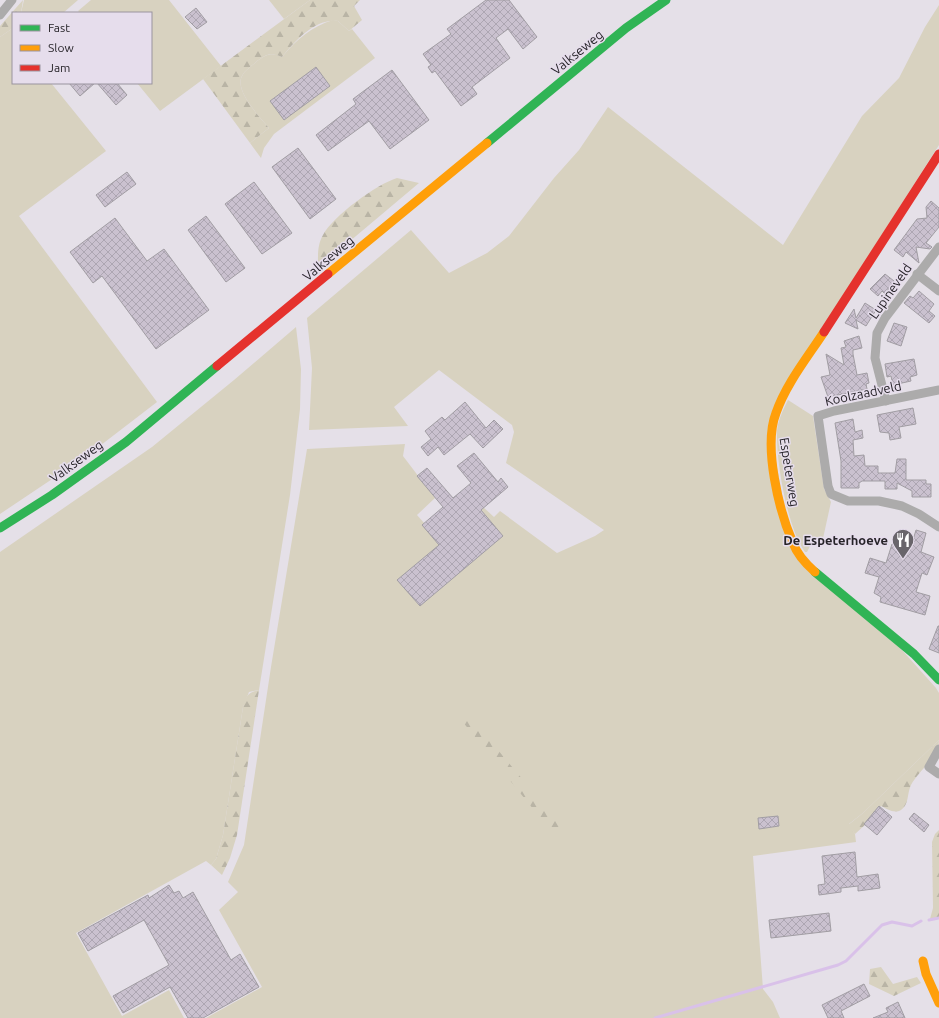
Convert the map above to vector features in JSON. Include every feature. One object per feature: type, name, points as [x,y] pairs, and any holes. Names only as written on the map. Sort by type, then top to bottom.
[{"type":"main road","name":"Valkseweg","points":[[0,528],[52,495],[126,442],[620,33],[666,0]]},
{"type":"main road","name":"Espeterweg","points":[[939,154],[785,392],[775,414],[770,440],[777,491],[785,521],[793,544],[806,564],[914,654],[930,668],[939,680]]},
{"type":"main road","points":[[923,961],[926,974],[939,1002]]},
{"type":"street","points":[[0,14],[12,0]]},
{"type":"street","name":"Lupineveld","points":[[886,400],[875,358],[877,333],[885,318],[939,247]]},
{"type":"street","points":[[917,274],[939,291]]},
{"type":"street","name":"Koolzaadveld","points":[[939,390],[834,411],[818,416],[828,486],[832,494],[837,498],[848,501],[879,501],[902,506],[919,514],[939,527]]},
{"type":"street","points":[[939,749],[929,767],[939,774]]},
{"type":"green space","points":[[23,0],[21,12],[12,12]]},
{"type":"green space","points":[[24,0],[78,0],[64,12],[21,12]]},
{"type":"green space","points":[[91,0],[169,0],[221,66],[160,111],[138,84],[152,84],[152,12],[78,11]]},
{"type":"green space","points":[[269,0],[310,0],[284,19]]},
{"type":"green space","points":[[310,0],[360,0],[354,6],[362,20],[349,31],[338,21],[321,23],[299,38],[282,57],[271,54],[266,55],[245,72],[240,82],[245,96],[254,111],[269,128],[250,143],[203,79]]},
{"type":"green space","points":[[939,5],[939,145],[804,357],[769,424],[792,548],[901,649],[936,688],[939,693],[939,740],[863,813],[849,824],[855,834],[856,842],[753,856],[763,989],[773,1002],[780,1018],[206,1018],[262,987],[219,910],[238,892],[228,882],[244,845],[271,667],[307,449],[405,444],[403,456],[435,498],[417,515],[441,542],[482,506],[494,517],[500,511],[557,553],[595,536],[604,530],[506,463],[514,432],[512,425],[439,370],[394,407],[408,426],[309,430],[312,368],[307,318],[411,230],[449,273],[487,253],[509,236],[554,178],[579,150],[608,107],[783,245],[862,116],[899,78],[925,27]]},
{"type":"green space","points":[[12,12],[12,29],[0,37],[0,26]]},
{"type":"green space","points":[[333,20],[338,21],[349,31],[352,29],[375,58],[274,134],[264,148],[261,158],[250,143],[269,128],[254,111],[245,96],[240,82],[243,74],[266,55],[272,54],[282,57],[305,34],[318,26]]},
{"type":"green space","points":[[12,29],[12,84],[52,84],[106,151],[19,216],[157,402],[88,455],[0,514],[0,37]]},
{"type":"green space","points":[[397,178],[419,183],[318,268],[318,251],[323,235],[328,227],[346,210],[367,194],[388,181]]},
{"type":"green space","points":[[296,327],[301,369],[300,409],[290,495],[259,690],[249,692],[243,707],[223,835],[216,859],[211,865],[206,861],[76,933],[122,1016],[169,990],[184,1018],[0,1018],[0,552],[152,447]]},
{"type":"green space","points":[[788,400],[813,416],[824,489],[831,502],[822,543],[813,540],[807,552],[805,552],[799,541],[788,511],[778,459],[777,431],[781,415]]},
{"type":"green space","points":[[259,690],[237,835],[230,858],[222,875],[211,865],[216,859],[223,835],[243,707],[248,696],[252,692]]},
{"type":"green space","points":[[472,719],[564,829],[555,836],[462,721]]},
{"type":"green space","points":[[939,740],[936,752],[914,779],[904,808],[898,811],[893,811],[881,806],[866,824],[855,834],[848,825],[863,813]]},
{"type":"green space","points":[[939,830],[939,919],[930,919],[933,908],[932,842],[935,834]]},
{"type":"green space","points":[[881,967],[893,984],[917,977],[921,983],[894,996],[869,984],[870,969]]},
{"type":"building","points":[[486,0],[509,0],[537,37],[523,49],[508,29],[496,38],[510,58],[472,87],[477,94],[461,106],[435,71],[432,73],[428,67],[431,65],[423,54],[451,34],[447,29]]},
{"type":"building","points":[[196,8],[207,22],[197,29],[185,17]]},
{"type":"building","points":[[316,67],[330,86],[284,120],[270,101]]},
{"type":"building","points":[[392,70],[429,120],[390,149],[369,121],[328,151],[316,135],[356,104],[353,99]]},
{"type":"building","points":[[70,84],[94,84],[80,96]]},
{"type":"building","points":[[98,84],[118,84],[127,95],[116,105]]},
{"type":"building","points":[[298,148],[336,199],[310,219],[272,167]]},
{"type":"building","points":[[127,172],[136,184],[105,207],[96,195]]},
{"type":"building","points":[[254,182],[292,233],[262,254],[225,204]]},
{"type":"building","points":[[931,201],[939,208],[939,227],[926,243],[932,247],[930,249],[916,247],[919,263],[906,252],[903,257],[894,250],[917,219],[927,218],[926,207]]},
{"type":"building","points":[[206,216],[245,268],[226,282],[188,230]]},
{"type":"building","points":[[115,218],[147,261],[164,249],[209,310],[156,349],[102,276],[93,283],[70,252]]},
{"type":"building","points":[[885,274],[894,281],[885,294],[882,291],[878,296],[870,289]]},
{"type":"building","points":[[919,291],[934,304],[929,311],[935,316],[929,323],[904,303],[910,296],[913,298]]},
{"type":"building","points":[[865,303],[876,310],[866,326],[856,320],[858,329],[845,323],[854,309],[856,318]]},
{"type":"building","points":[[894,323],[907,327],[901,346],[887,341]]},
{"type":"building","points":[[859,336],[862,348],[853,350],[853,354],[857,375],[867,373],[869,383],[866,384],[867,389],[828,397],[821,377],[830,375],[826,354],[844,365],[841,348],[846,347],[844,341]]},
{"type":"building","points":[[914,359],[917,375],[910,377],[911,381],[893,385],[891,376],[887,377],[885,364]]},
{"type":"building","points":[[465,402],[486,428],[494,420],[503,429],[483,448],[470,434],[444,455],[438,447],[428,456],[421,447],[431,439],[425,431],[442,417],[445,420]]},
{"type":"building","points":[[913,408],[916,424],[899,427],[901,438],[890,440],[889,433],[880,432],[877,415]]},
{"type":"building","points":[[853,419],[855,432],[862,430],[863,438],[853,440],[854,456],[864,455],[865,466],[878,466],[878,473],[895,473],[897,459],[906,459],[906,480],[926,480],[926,484],[931,484],[931,497],[912,497],[912,491],[897,483],[897,489],[885,489],[885,481],[862,481],[859,483],[859,488],[841,488],[841,461],[835,423]]},
{"type":"building","points":[[474,453],[498,482],[501,478],[508,487],[481,510],[503,536],[420,606],[397,580],[439,545],[422,525],[443,507],[417,476],[427,468],[453,498],[471,483],[457,466]]},
{"type":"building","points":[[916,530],[926,533],[921,552],[934,557],[927,575],[922,573],[916,592],[930,596],[925,615],[880,602],[881,597],[874,593],[879,577],[865,573],[870,558],[886,563],[892,544],[910,550]]},
{"type":"building","points":[[939,626],[939,653],[929,649]]},
{"type":"building","points":[[879,806],[892,817],[877,835],[864,824]]},
{"type":"building","points":[[914,813],[929,825],[924,832],[909,819]]},
{"type":"building","points":[[778,816],[779,826],[759,829],[758,818]]},
{"type":"building","points":[[855,852],[857,877],[878,874],[880,888],[858,891],[858,886],[841,888],[841,892],[819,895],[818,885],[825,884],[822,856]]},
{"type":"building","points":[[169,885],[174,893],[179,891],[183,898],[193,892],[231,960],[240,954],[259,987],[203,1018],[188,1018],[170,987],[123,1013],[113,996],[169,965],[144,920],[88,951],[78,933],[148,895],[149,898]]},
{"type":"building","points":[[829,913],[831,931],[771,938],[769,920]]},
{"type":"building","points":[[864,984],[870,996],[841,1011],[844,1018],[828,1018],[822,1005]]},
{"type":"building","points":[[898,1002],[905,1018],[873,1018],[888,1012],[886,1008]]},
{"type":"waterway","points":[[929,920],[939,918]]},
{"type":"waterway","points":[[655,1018],[838,965],[846,961],[882,925],[892,922],[912,926],[921,921]]},
{"type":"traffic: fast","points":[[487,143],[626,28],[666,0]]},
{"type":"traffic: fast","points":[[0,528],[52,495],[126,442],[217,366]]},
{"type":"traffic: fast","points":[[815,572],[914,654],[939,680]]},
{"type":"traffic: slow","points":[[328,274],[487,143]]},
{"type":"traffic: slow","points":[[815,572],[797,551],[788,530],[774,478],[771,443],[772,427],[780,402],[797,371],[824,332]]},
{"type":"traffic: slow","points":[[923,961],[926,974],[939,1003]]},
{"type":"traffic: jam","points":[[824,332],[939,154]]},
{"type":"traffic: jam","points":[[217,366],[328,274]]},
{"type":"place","name":"De Espeterhoeve","points":[[903,560]]}]
